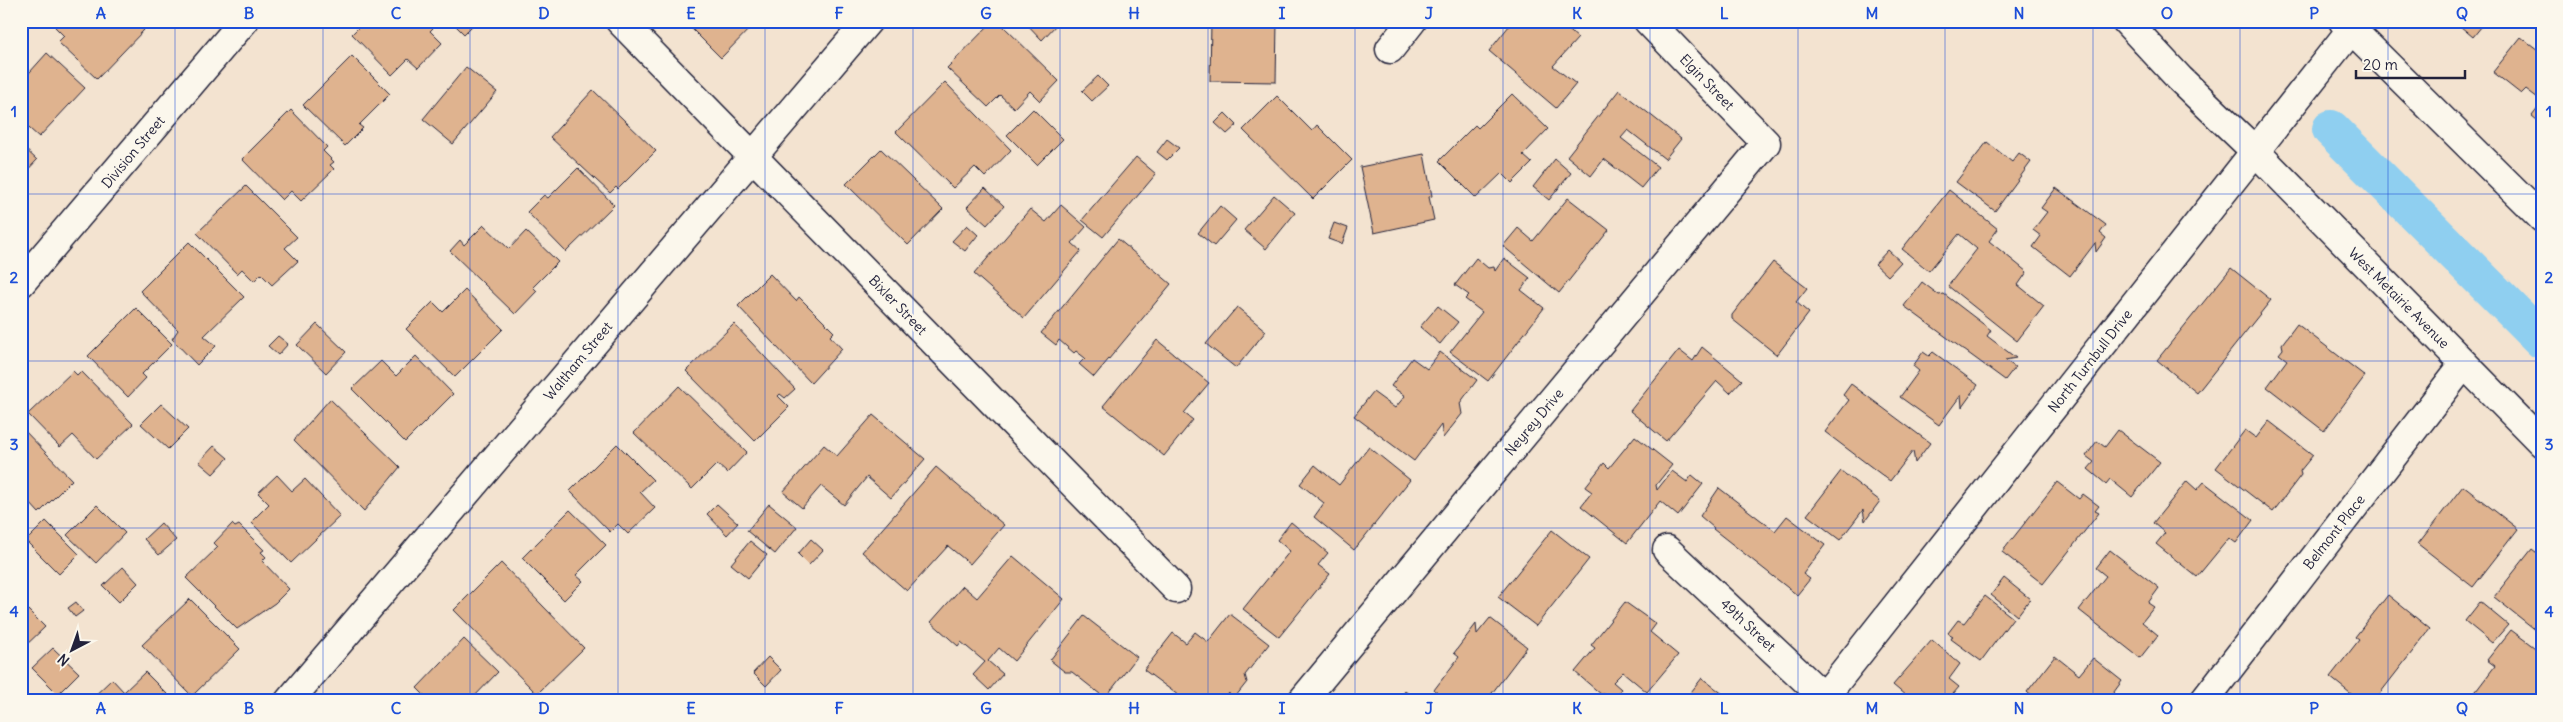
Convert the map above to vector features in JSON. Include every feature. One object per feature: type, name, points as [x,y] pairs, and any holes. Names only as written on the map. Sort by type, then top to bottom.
[{"type":"street","name":"Division Street","points":[[21,283],[244,21]]},
{"type":"street","name":"Bixler Street","points":[[620,21],[1176,589]]},
{"type":"street","name":"Waltham Street","points":[[289,701],[868,21]]},
{"type":"street","points":[[1390,49],[1412,21]]},
{"type":"street","name":"Elgin Street","points":[[1648,21],[1766,142]]},
{"type":"street","name":"West Metairie Avenue","points":[[2126,21],[2180,79],[2256,152],[2542,443]]},
{"type":"street","points":[[2351,24],[2542,218]]},
{"type":"street","name":"North Turnbull Drive","points":[[1825,700],[2256,152],[2351,24]]},
{"type":"street","name":"Neyrey Drive","points":[[1302,701],[1766,142]]},
{"type":"street","name":"Belmont Place","points":[[2204,701],[2464,364]]},
{"type":"street","name":"49th Street","points":[[1667,550],[1825,700]]},
{"type":"building","points":[[60,21],[135,21],[144,30],[97,79],[58,42],[64,36],[55,27]]},
{"type":"building","points":[[365,21],[432,21],[436,25],[430,31],[442,43],[418,68],[408,59],[392,75],[352,34]]},
{"type":"building","points":[[451,21],[477,21],[464,34]]},
{"type":"building","points":[[684,21],[757,21],[721,58]]},
{"type":"building","points":[[993,21],[998,21],[1059,81],[1040,101],[1030,91],[1014,108],[1000,95],[988,107],[947,68]]},
{"type":"building","points":[[1024,21],[1054,21],[1057,24],[1042,40]]},
{"type":"building","points":[[1211,21],[1277,21],[1276,82],[1210,81]]},
{"type":"building","points":[[1513,21],[1558,21],[1578,38],[1553,66],[1576,84],[1556,108],[1489,51]]},
{"type":"building","points":[[2454,21],[2486,21],[2473,37]]},
{"type":"building","points":[[2521,37],[2542,53],[2542,101],[2526,89],[2521,94],[2493,72]]},
{"type":"building","points":[[47,53],[85,88],[39,137],[21,121],[21,82]]},
{"type":"building","points":[[352,56],[390,94],[359,125],[363,128],[345,146],[303,105]]},
{"type":"building","points":[[466,67],[497,92],[453,144],[423,119]]},
{"type":"building","points":[[1098,76],[1108,86],[1092,101],[1082,91]]},
{"type":"building","points":[[945,82],[1011,150],[985,177],[975,167],[953,188],[896,132]]},
{"type":"building","points":[[593,90],[656,151],[618,189],[616,187],[610,193],[550,137]]},
{"type":"building","points":[[1619,90],[1681,139],[1665,159],[1628,130],[1621,138],[1658,167],[1641,188],[1604,159],[1591,176],[1567,156]]},
{"type":"building","points":[[1512,94],[1548,129],[1523,155],[1532,163],[1512,183],[1502,173],[1476,198],[1439,161],[1475,125],[1478,128]]},
{"type":"building","points":[[1277,96],[1312,131],[1317,125],[1352,160],[1313,199],[1243,130]]},
{"type":"building","points":[[2542,103],[2542,124],[2532,116]]},
{"type":"building","points":[[1033,109],[1063,139],[1037,165],[1007,135]]},
{"type":"building","points":[[291,110],[327,147],[323,151],[334,162],[330,165],[334,169],[301,201],[291,191],[282,200],[242,159]]},
{"type":"building","points":[[1225,113],[1237,125],[1227,134],[1215,123]]},
{"type":"building","points":[[1167,139],[1179,148],[1167,160],[1157,152]]},
{"type":"building","points":[[1987,142],[2012,162],[2019,153],[2031,162],[1995,211],[1956,182]]},
{"type":"building","points":[[21,145],[37,160],[21,177]]},
{"type":"building","points":[[881,149],[943,209],[908,245],[846,184]]},
{"type":"building","points":[[1424,154],[1432,196],[1429,197],[1434,220],[1374,233],[1360,167]]},
{"type":"building","points":[[1136,157],[1156,174],[1103,237],[1082,220]]},
{"type":"building","points":[[1555,159],[1571,173],[1549,200],[1533,187]]},
{"type":"building","points":[[578,168],[614,205],[566,252],[527,212],[544,195],[548,198]]},
{"type":"building","points":[[246,186],[297,237],[285,248],[298,261],[272,285],[261,274],[254,281],[242,269],[237,274],[197,233]]},
{"type":"building","points":[[985,188],[1004,206],[987,225],[967,207]]},
{"type":"building","points":[[2056,188],[2106,225],[2100,233],[2106,238],[2096,252],[2095,243],[2070,276],[2033,247],[2041,236],[2033,230],[2047,212],[2041,208]]},
{"type":"building","points":[[1949,190],[1998,229],[1989,241],[2027,272],[2018,285],[2044,306],[2017,341],[1948,286],[1977,249],[1959,234],[1929,271],[1902,249]]},
{"type":"building","points":[[1274,195],[1295,213],[1266,249],[1244,230]]},
{"type":"building","points":[[1568,198],[1609,230],[1559,293],[1503,246],[1518,228],[1533,241]]},
{"type":"building","points":[[1061,205],[1086,227],[1072,243],[1081,251],[1024,318],[974,274],[1030,209],[1046,222]]},
{"type":"building","points":[[1220,206],[1236,220],[1214,246],[1198,233]]},
{"type":"building","points":[[1334,223],[1348,228],[1342,244],[1328,239]]},
{"type":"building","points":[[484,225],[509,249],[526,231],[558,262],[533,287],[537,291],[515,314],[450,251],[460,240],[464,245]]},
{"type":"building","points":[[967,225],[978,235],[965,251],[952,241]]},
{"type":"building","points":[[1118,239],[1171,284],[1094,377],[1079,364],[1085,358],[1076,351],[1074,353],[1059,340],[1056,345],[1041,333]]},
{"type":"building","points":[[189,242],[244,297],[204,336],[216,346],[197,365],[172,339],[178,330],[140,291]]},
{"type":"building","points":[[1888,250],[1901,262],[1888,276],[1875,264]]},
{"type":"building","points":[[1476,258],[1488,268],[1494,267],[1495,271],[1504,258],[1530,278],[1521,290],[1544,308],[1488,381],[1450,352],[1482,312],[1465,299],[1469,295],[1455,285]]},
{"type":"building","points":[[1773,262],[1807,288],[1796,302],[1809,313],[1777,355],[1732,319],[1732,315]]},
{"type":"building","points":[[2231,268],[2271,300],[2197,393],[2157,360]]},
{"type":"building","points":[[770,274],[796,301],[799,297],[834,332],[830,336],[842,349],[811,383],[738,306]]},
{"type":"building","points":[[1922,282],[1939,295],[1944,294],[1991,330],[1987,336],[2016,358],[2005,360],[2015,367],[2005,380],[1904,306]]},
{"type":"building","points":[[465,290],[503,329],[455,377],[406,329],[433,302],[443,312]]},
{"type":"building","points":[[1438,306],[1458,322],[1440,344],[1420,327]]},
{"type":"building","points":[[1237,307],[1266,331],[1236,368],[1206,344]]},
{"type":"building","points":[[136,308],[172,344],[142,374],[146,378],[128,397],[88,356]]},
{"type":"building","points":[[317,324],[346,352],[326,373],[297,345]]},
{"type":"building","points":[[734,324],[795,389],[785,398],[780,394],[778,396],[789,407],[755,441],[686,371]]},
{"type":"building","points":[[2297,324],[2365,376],[2324,431],[2267,387],[2287,360],[2279,354],[2283,349],[2282,344]]},
{"type":"building","points":[[278,336],[288,344],[278,355],[268,346]]},
{"type":"building","points":[[1157,340],[1209,383],[1184,413],[1193,420],[1164,456],[1103,406]]},
{"type":"building","points":[[1702,347],[1742,380],[1730,393],[1717,381],[1666,441],[1630,411],[1679,350],[1693,361]]},
{"type":"building","points":[[1440,352],[1477,380],[1460,403],[1462,414],[1443,438],[1441,425],[1414,461],[1354,416],[1373,392],[1395,408],[1405,396],[1391,386],[1412,358],[1427,369]]},
{"type":"building","points":[[1923,352],[1929,356],[1933,352],[1978,385],[1962,407],[1961,395],[1939,425],[1900,397],[1919,371],[1913,366]]},
{"type":"building","points":[[416,356],[453,394],[405,442],[352,389],[381,361],[396,376]]},
{"type":"building","points":[[73,371],[77,375],[81,371],[133,424],[96,459],[73,435],[60,447],[28,414]]},
{"type":"building","points":[[1851,384],[1930,443],[1915,463],[1913,451],[1890,481],[1825,432],[1849,400],[1843,395]]},
{"type":"building","points":[[679,386],[747,452],[727,473],[717,464],[692,489],[634,433]]},
{"type":"building","points":[[330,399],[400,467],[364,511],[294,440]]},
{"type":"building","points":[[161,404],[188,429],[168,449],[141,424]]},
{"type":"building","points":[[873,415],[925,459],[891,498],[867,477],[844,505],[821,486],[802,508],[783,492],[824,445],[837,456]]},
{"type":"building","points":[[2269,421],[2313,455],[2300,471],[2301,475],[2273,512],[2216,468],[2245,430],[2256,438]]},
{"type":"building","points":[[22,428],[72,480],[39,513],[29,502],[21,510]]},
{"type":"building","points":[[2118,430],[2160,462],[2132,497],[2110,479],[2106,484],[2088,469],[2094,462],[2086,456],[2097,441],[2105,447]]},
{"type":"building","points":[[1635,436],[1672,465],[1656,485],[1657,490],[1672,471],[1687,482],[1692,475],[1703,484],[1678,516],[1660,501],[1627,543],[1581,506],[1592,492],[1585,487],[1604,463],[1609,468]]},
{"type":"building","points":[[617,444],[653,480],[640,492],[655,508],[628,534],[618,524],[610,532],[570,491]]},
{"type":"building","points":[[214,446],[228,458],[213,474],[199,462]]},
{"type":"building","points":[[1369,447],[1410,480],[1354,550],[1314,517],[1324,503],[1300,484],[1315,465],[1339,485]]},
{"type":"building","points":[[936,467],[1004,525],[970,564],[948,546],[907,591],[862,552]]},
{"type":"building","points":[[1841,471],[1880,501],[1865,521],[1863,510],[1840,540],[1807,515]]},
{"type":"building","points":[[277,475],[292,491],[305,479],[340,516],[291,563],[251,522],[269,504],[258,493]]},
{"type":"building","points":[[2187,481],[2197,490],[2204,482],[2253,520],[2236,543],[2229,538],[2197,577],[2156,544],[2165,533],[2153,523]]},
{"type":"building","points":[[2057,482],[2079,499],[2083,494],[2099,506],[2095,511],[2099,513],[2043,584],[2002,552]]},
{"type":"building","points":[[2463,486],[2518,529],[2473,587],[2418,544]]},
{"type":"building","points":[[1719,488],[1775,531],[1787,516],[1825,545],[1803,574],[1810,579],[1797,595],[1713,529],[1700,516]]},
{"type":"building","points":[[717,504],[738,523],[727,535],[707,514]]},
{"type":"building","points":[[769,504],[797,527],[775,554],[747,531]]},
{"type":"building","points":[[97,505],[125,533],[96,563],[67,535]]},
{"type":"building","points":[[570,510],[606,545],[576,575],[583,581],[564,600],[522,558]]},
{"type":"building","points":[[46,521],[79,554],[59,574],[26,541]]},
{"type":"building","points":[[1291,522],[1328,553],[1318,565],[1330,574],[1279,637],[1243,609],[1290,551],[1277,540]]},
{"type":"building","points":[[161,523],[176,540],[159,555],[144,539]]},
{"type":"building","points":[[232,524],[235,527],[239,525],[264,550],[261,552],[266,557],[262,561],[289,589],[275,603],[237,629],[186,578],[218,547],[214,543]]},
{"type":"building","points":[[1552,530],[1589,559],[1536,626],[1498,597]]},
{"type":"building","points":[[811,539],[823,550],[809,565],[798,554]]},
{"type":"building","points":[[750,541],[767,555],[748,578],[731,564]]},
{"type":"building","points":[[2532,549],[2542,557],[2542,635],[2494,597]]},
{"type":"building","points":[[2110,550],[2159,588],[2148,603],[2154,607],[2142,622],[2158,635],[2140,658],[2079,610],[2106,576],[2096,568]]},
{"type":"building","points":[[1013,556],[1064,599],[1014,661],[999,648],[988,661],[1003,674],[989,690],[973,675],[985,662],[961,642],[958,646],[931,622],[963,586],[977,598]]},
{"type":"building","points":[[501,563],[584,648],[537,694],[454,610]]},
{"type":"building","points":[[123,567],[138,583],[119,602],[103,586]]},
{"type":"building","points":[[2004,578],[2030,599],[2017,616],[1991,595]]},
{"type":"building","points":[[2388,595],[2430,629],[2374,701],[2360,701],[2330,677],[2359,640],[2355,637]]},
{"type":"building","points":[[1985,596],[2013,618],[1981,661],[1951,639],[1953,636],[1948,633],[1958,620],[1964,623]]},
{"type":"building","points":[[190,599],[240,649],[192,696],[142,645]]},
{"type":"building","points":[[76,602],[83,611],[75,617],[68,608]]},
{"type":"building","points":[[1625,602],[1656,624],[1650,632],[1678,655],[1647,692],[1623,672],[1613,682],[1621,689],[1613,700],[1604,692],[1602,695],[1575,672],[1595,648],[1591,645]]},
{"type":"building","points":[[2480,602],[2508,625],[2492,643],[2465,621]]},
{"type":"building","points":[[21,603],[45,627],[21,650]]},
{"type":"building","points":[[1230,614],[1269,644],[1245,675],[1247,682],[1232,701],[1230,701],[1229,693],[1223,701],[1213,701],[1206,696],[1202,701],[1186,701],[1144,670],[1173,633],[1186,643],[1195,632],[1208,642]]},
{"type":"building","points":[[1084,616],[1137,657],[1105,698],[1072,672],[1065,672],[1050,660]]},
{"type":"building","points":[[1490,618],[1527,647],[1486,701],[1448,701],[1434,690],[1459,657],[1454,653],[1476,624],[1477,634]]},
{"type":"building","points":[[2511,630],[2542,653],[2542,701],[2481,701],[2473,695],[2495,666],[2487,660]]},
{"type":"building","points":[[464,639],[498,672],[470,701],[430,701],[417,688]]},
{"type":"building","points":[[1932,640],[1960,664],[1949,679],[1959,687],[1947,701],[1912,701],[1893,685]]},
{"type":"building","points":[[53,648],[79,673],[58,694],[32,668]]},
{"type":"building","points":[[2055,656],[2079,675],[2093,658],[2122,681],[2111,696],[2111,701],[2037,701],[2027,692]]},
{"type":"building","points":[[768,657],[781,670],[766,686],[753,673]]},
{"type":"building","points":[[145,672],[174,701],[89,701],[112,679],[124,692]]},
{"type":"building","points":[[1702,678],[1732,701],[1684,701]]},
{"type":"building","points":[[1405,691],[1418,701],[1398,701]]},
{"type":"waterway","points":[[2331,129],[2542,340]]}]
